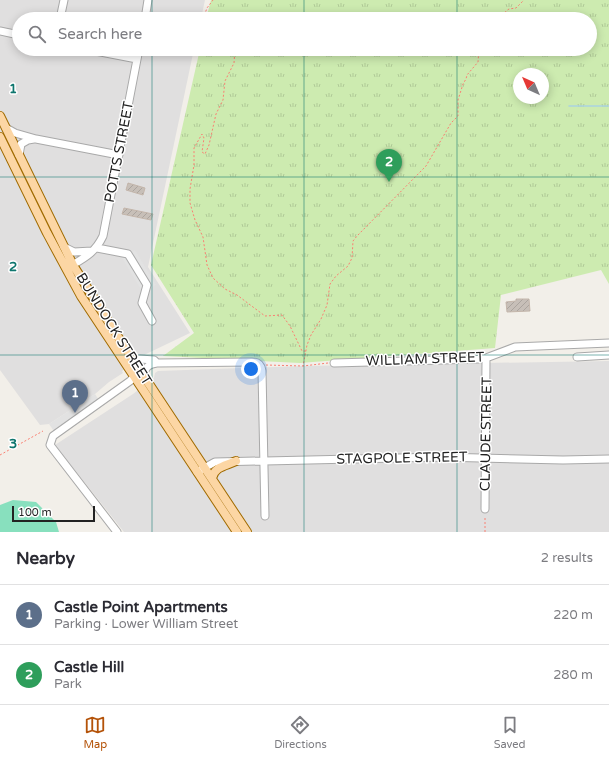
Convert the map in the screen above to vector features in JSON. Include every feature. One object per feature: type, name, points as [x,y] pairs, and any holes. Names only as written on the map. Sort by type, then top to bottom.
[{"type":"main road","name":"BUNDOCK STREET","points":[[0,116],[73,264],[201,469],[237,532]]},
{"type":"main road","name":"BUNDOCK STREET","points":[[0,137],[65,269],[89,308],[134,378],[201,469],[212,478],[247,532]]},
{"type":"main road","points":[[212,478],[213,474],[218,468],[236,461]]},
{"type":"street","points":[[61,12],[64,0]]},
{"type":"street","points":[[146,12],[148,0]]},
{"type":"street","points":[[0,31],[12,34]]},
{"type":"street","points":[[121,56],[137,59]]},
{"type":"street","name":"POTTS STREET","points":[[95,249],[103,236],[138,56]]},
{"type":"street","points":[[6,128],[15,133],[36,139],[119,155]]},
{"type":"street","points":[[19,155],[21,144],[28,140],[36,139]]},
{"type":"street","points":[[64,246],[74,252],[95,249],[128,254],[147,285],[142,303],[152,321]]},
{"type":"street","points":[[65,269],[95,249]]},
{"type":"street","name":"WILLIAM STREET","points":[[334,362],[486,358],[515,347],[609,343]]},
{"type":"street","points":[[577,357],[609,355]]},
{"type":"street","name":"CLAUDE STREET","points":[[485,509],[486,358]]},
{"type":"street","points":[[140,359],[154,360],[156,363]]},
{"type":"street","points":[[117,532],[50,444],[53,436],[146,368],[156,363],[257,362],[262,367],[265,516]]},
{"type":"street","name":"STAGPOLE STREET","points":[[201,469],[215,462],[236,461],[433,457],[563,460],[609,459]]},
{"type":"path","points":[[206,12],[212,0]]},
{"type":"path","points":[[505,12],[508,9],[516,8],[524,0]]},
{"type":"path","points":[[234,56],[234,63],[225,81],[223,100],[216,114],[209,145],[205,154],[202,152],[204,138],[202,134],[194,148],[194,165],[190,189],[190,203],[194,220],[203,236],[207,265],[212,278],[225,289],[237,295],[265,316],[282,315],[290,326],[302,351],[306,351]]},
{"type":"path","points":[[303,366],[311,335],[321,319],[327,305],[330,284],[336,276],[348,266],[352,258],[353,240],[426,166],[451,123],[458,116],[458,100],[463,84],[467,75],[478,62],[478,56]]},
{"type":"path","points":[[257,362],[264,365],[303,366],[334,362]]},
{"type":"path","points":[[0,455],[43,431]]},
{"type":"path","points":[[485,509],[485,532]]},
{"type":"shaded area","points":[[0,0],[205,0],[202,12],[12,12],[12,56],[193,56],[148,267],[190,333],[146,354],[122,371],[123,373],[95,394],[49,424],[40,425],[0,370]]},
{"type":"shaded area","points":[[135,250],[156,285],[143,293],[122,258]]},
{"type":"shaded area","points":[[609,361],[609,532],[124,532],[55,445],[133,394],[154,378],[155,373],[158,371],[303,366]]},
{"type":"shaded area","points":[[95,394],[100,402],[56,434],[49,424]]},
{"type":"green space","points":[[211,0],[609,0],[609,284],[601,270],[501,295],[495,348],[300,363],[163,356],[194,333],[151,265],[198,56],[597,56],[597,12],[208,12]]},
{"type":"green space","points":[[13,500],[36,502],[56,522],[59,532],[0,532],[0,505]]},
{"type":"building","points":[[128,183],[145,188],[143,195],[126,190]]},
{"type":"building","points":[[124,208],[153,214],[151,220],[122,214]]},
{"type":"building","points":[[516,299],[529,299],[530,311],[507,312],[506,302],[516,301]]},
{"type":"waterway","points":[[569,106],[609,106]]},
{"type":"place","name":"Castle Hill","points":[[389,182]]},
{"type":"place","name":"Castle Point Apartments","points":[[75,413]]}]
